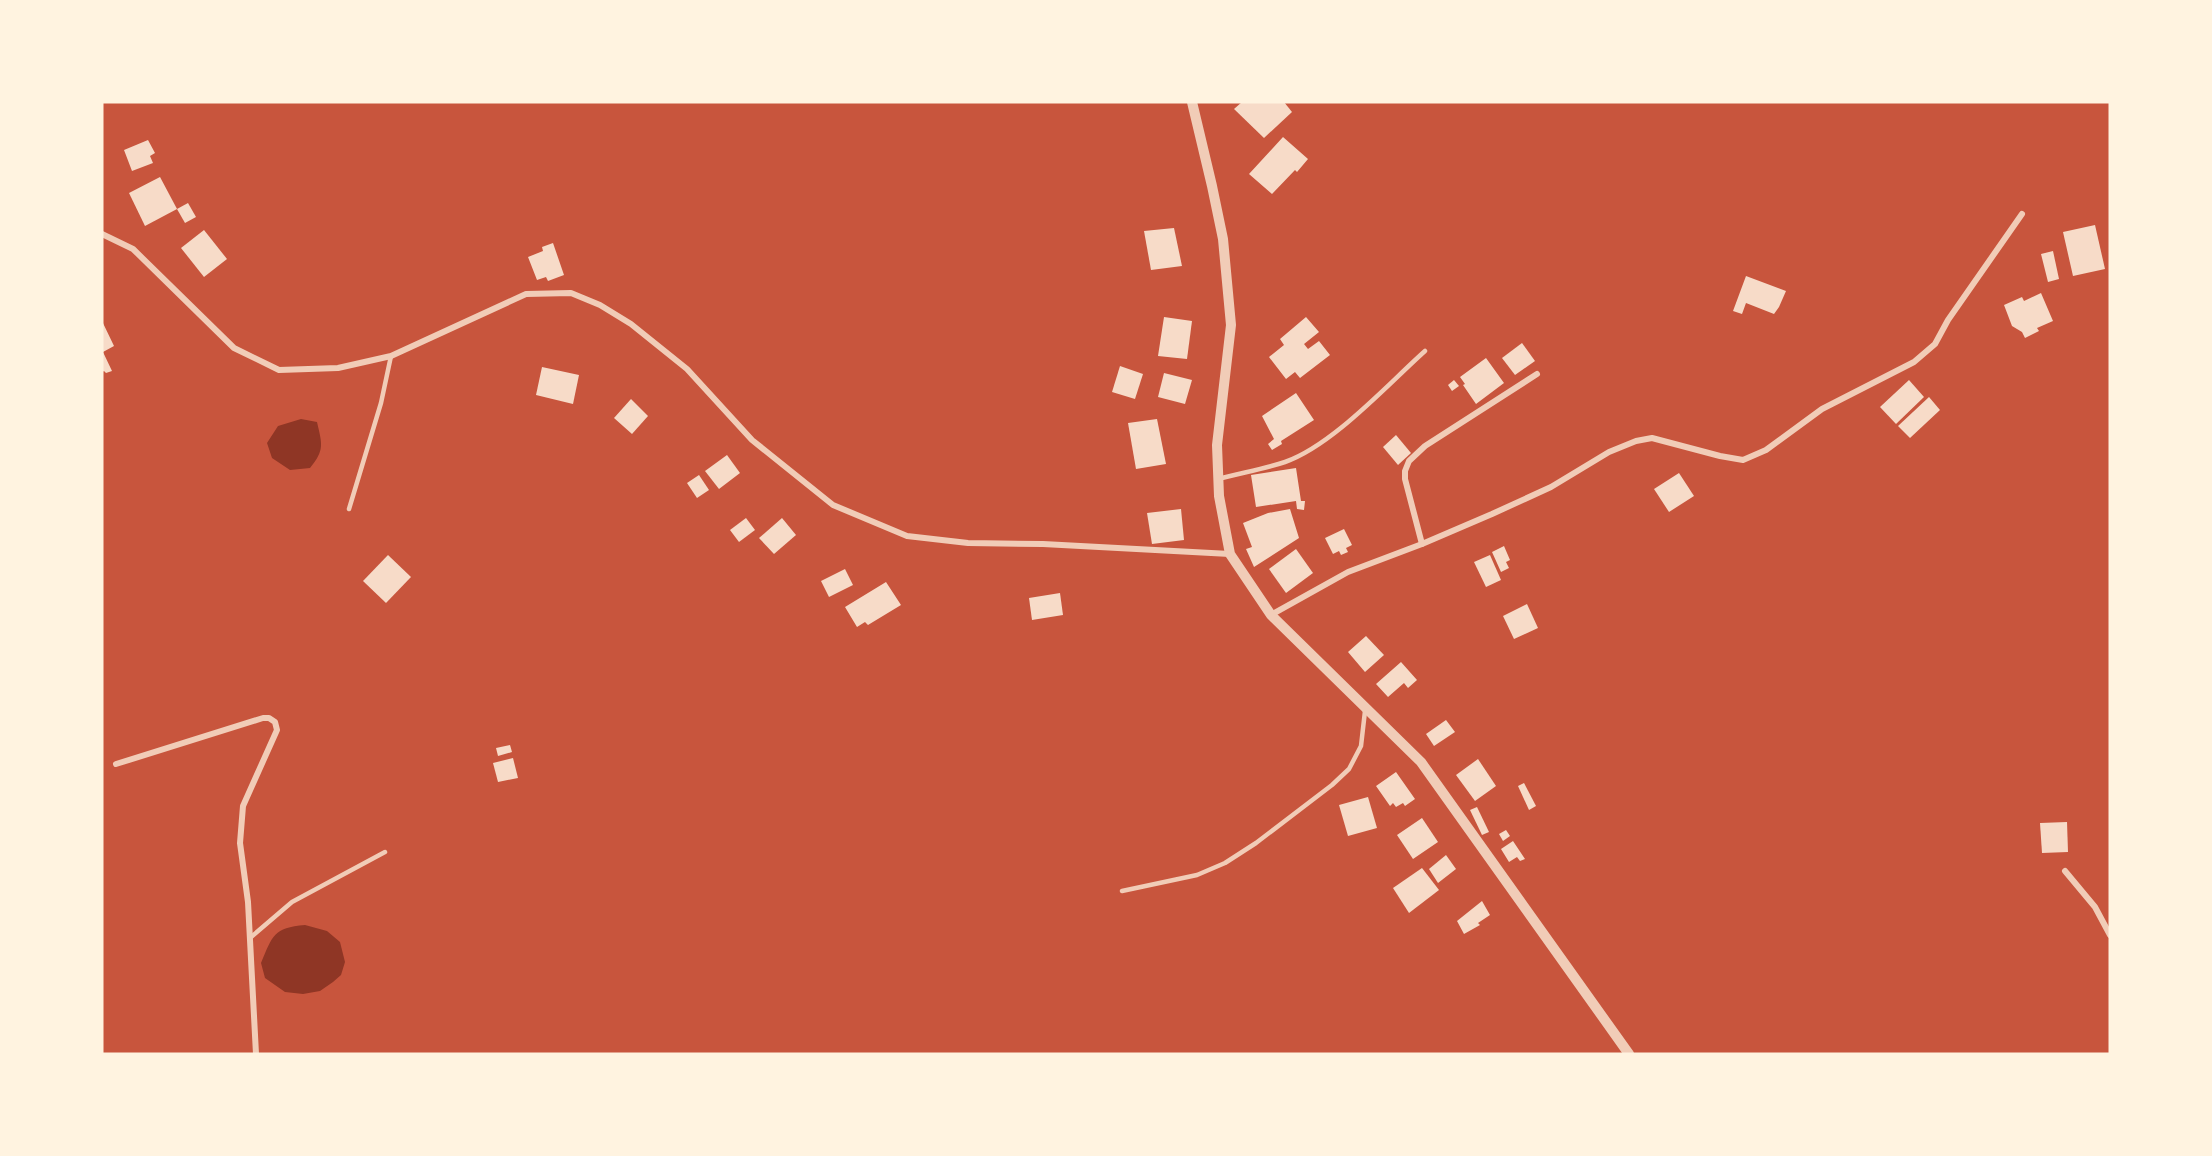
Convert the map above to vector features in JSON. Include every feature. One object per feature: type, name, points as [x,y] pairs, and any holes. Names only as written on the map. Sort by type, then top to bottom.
[{"type":"street","points":[[1192,102],[1223,239],[1231,325],[1218,445],[1219,496],[1230,554],[1271,615],[1421,762],[1629,1054]]},
{"type":"street","points":[[1271,615],[1348,572],[1422,544],[1551,487],[1609,453],[1636,441],[1652,438],[1743,460],[1766,450],[1822,409],[1914,362],[1935,344],[1948,320],[2022,214]]},
{"type":"street","points":[[102,234],[133,249],[234,348],[279,370],[338,368],[391,356],[526,294],[572,293],[600,305],[631,324],[687,369],[752,440],[833,505],[907,536],[968,543],[1042,544],[1230,554]]},
{"type":"street","points":[[1422,544],[1405,479],[1408,461],[1425,446],[1537,374]]},
{"type":"street","points":[[116,764],[263,718],[269,717],[275,722],[277,730],[243,806],[240,843],[248,902],[256,1054]]},
{"type":"street","points":[[2065,871],[2095,907],[2110,935]]},
{"type":"lane","points":[[1218,478],[1286,461],[1310,449],[1338,431],[1425,351]]},
{"type":"lane","points":[[349,509],[381,403],[391,356]]},
{"type":"lane","points":[[1122,891],[1197,875],[1225,863],[1256,843],[1332,785],[1349,769],[1361,746],[1366,706]]},
{"type":"lane","points":[[250,938],[292,902],[385,852]]},
{"type":"shaded area","points":[[301,419],[317,422],[321,441],[320,451],[310,468],[290,470],[272,458],[267,443],[278,426]]},
{"type":"shaded area","points":[[305,925],[327,931],[340,942],[345,962],[341,975],[320,991],[303,994],[285,992],[265,978],[261,963],[272,939],[280,931]]},
{"type":"building","points":[[1242,102],[1284,102],[1292,112],[1264,138],[1234,109]]},
{"type":"building","points":[[1283,137],[1308,159],[1272,194],[1249,174]]},
{"type":"building","points":[[148,140],[155,153],[150,156],[153,163],[132,171],[124,150]]},
{"type":"building","points":[[160,177],[177,209],[145,226],[129,193]]},
{"type":"building","points":[[188,203],[196,217],[185,223],[177,209]]},
{"type":"building","points":[[2095,225],[2105,269],[2073,276],[2063,232]]},
{"type":"building","points":[[1174,228],[1182,266],[1151,270],[1144,231]]},
{"type":"building","points":[[204,230],[227,259],[204,277],[181,248]]},
{"type":"building","points":[[553,243],[564,275],[548,281],[546,277],[537,280],[528,257],[543,251],[542,247]]},
{"type":"building","points":[[2053,251],[2059,279],[2048,282],[2041,254]]},
{"type":"building","points":[[1746,276],[1786,291],[1774,314],[1746,303],[1742,314],[1733,311]]},
{"type":"building","points":[[2041,293],[2053,321],[2037,328],[2039,331],[2025,338],[2022,332],[2012,326],[2004,305],[2022,297],[2024,301]]},
{"type":"building","points":[[1164,317],[1192,321],[1187,359],[1158,356]]},
{"type":"building","points":[[1306,317],[1319,332],[1304,344],[1308,349],[1319,341],[1330,355],[1300,378],[1295,372],[1286,379],[1269,357],[1284,345],[1280,339]]},
{"type":"building","points":[[102,321],[114,346],[103,352],[112,371],[106,373],[102,372]]},
{"type":"building","points":[[1522,343],[1535,361],[1515,375],[1502,358]]},
{"type":"building","points":[[1486,358],[1504,383],[1476,404],[1460,377]]},
{"type":"building","points":[[1120,366],[1143,374],[1135,399],[1112,392]]},
{"type":"building","points":[[542,367],[579,375],[573,404],[536,395]]},
{"type":"building","points":[[1164,373],[1192,380],[1185,404],[1158,397]]},
{"type":"building","points":[[1454,380],[1459,386],[1452,391],[1448,385]]},
{"type":"building","points":[[1909,380],[1924,397],[1896,424],[1880,407]]},
{"type":"building","points":[[1296,393],[1314,420],[1281,441],[1282,444],[1272,450],[1268,444],[1274,439],[1262,416]]},
{"type":"building","points":[[1929,397],[1940,410],[1910,438],[1898,426]]},
{"type":"building","points":[[631,399],[648,416],[632,434],[614,418]]},
{"type":"building","points":[[1157,419],[1166,464],[1136,469],[1128,423]]},
{"type":"building","points":[[1396,435],[1411,453],[1398,465],[1383,447]]},
{"type":"building","points":[[727,455],[740,473],[719,489],[705,471]]},
{"type":"building","points":[[1296,468],[1301,501],[1305,501],[1304,510],[1297,509],[1296,501],[1256,507],[1251,475]]},
{"type":"building","points":[[1679,473],[1694,496],[1669,512],[1654,489]]},
{"type":"building","points":[[699,475],[709,490],[697,498],[687,483]]},
{"type":"building","points":[[1181,509],[1184,540],[1152,544],[1147,513]]},
{"type":"building","points":[[1290,509],[1299,538],[1254,567],[1246,549],[1252,547],[1243,523],[1268,513]]},
{"type":"building","points":[[746,518],[755,530],[739,542],[730,530]]},
{"type":"building","points":[[782,518],[796,535],[774,554],[759,538]]},
{"type":"building","points":[[1344,529],[1352,545],[1346,548],[1348,552],[1341,555],[1339,551],[1333,554],[1325,538]]},
{"type":"building","points":[[1504,546],[1510,560],[1506,562],[1509,568],[1501,572],[1492,552]]},
{"type":"building","points":[[1296,549],[1313,573],[1286,593],[1269,569]]},
{"type":"building","points":[[388,555],[411,577],[386,603],[363,581]]},
{"type":"building","points":[[1490,555],[1501,580],[1486,587],[1474,562]]},
{"type":"building","points":[[845,569],[853,585],[829,597],[821,581]]},
{"type":"building","points":[[886,582],[901,605],[868,625],[865,622],[857,627],[845,607]]},
{"type":"building","points":[[1060,593],[1063,615],[1032,620],[1029,598]]},
{"type":"building","points":[[1527,604],[1538,628],[1514,639],[1503,616]]},
{"type":"building","points":[[1366,636],[1384,655],[1365,672],[1348,652]]},
{"type":"building","points":[[1401,662],[1417,680],[1408,688],[1404,683],[1388,697],[1376,684]]},
{"type":"building","points":[[1446,720],[1455,732],[1434,746],[1426,734]]},
{"type":"building","points":[[510,745],[512,752],[498,756],[496,748]]},
{"type":"building","points":[[513,758],[518,778],[498,782],[493,763]]},
{"type":"building","points":[[1478,759],[1496,786],[1475,801],[1456,775]]},
{"type":"building","points":[[1396,772],[1415,799],[1405,806],[1403,803],[1396,807],[1393,803],[1390,806],[1376,786]]},
{"type":"building","points":[[1524,783],[1536,806],[1529,810],[1518,786]]},
{"type":"building","points":[[1368,797],[1377,828],[1348,836],[1339,805]]},
{"type":"building","points":[[1477,807],[1489,832],[1482,835],[1470,810]]},
{"type":"building","points":[[1422,818],[1438,842],[1413,859],[1397,835]]},
{"type":"building","points":[[2067,822],[2068,852],[2042,853],[2040,823]]},
{"type":"building","points":[[1506,830],[1510,836],[1503,841],[1499,834]]},
{"type":"building","points":[[1513,841],[1525,859],[1520,861],[1517,857],[1509,862],[1501,849]]},
{"type":"building","points":[[1446,855],[1456,869],[1438,883],[1429,869]]},
{"type":"building","points":[[1422,868],[1439,890],[1409,913],[1393,888]]},
{"type":"building","points":[[1482,901],[1490,915],[1478,923],[1480,925],[1464,934],[1457,921]]}]
